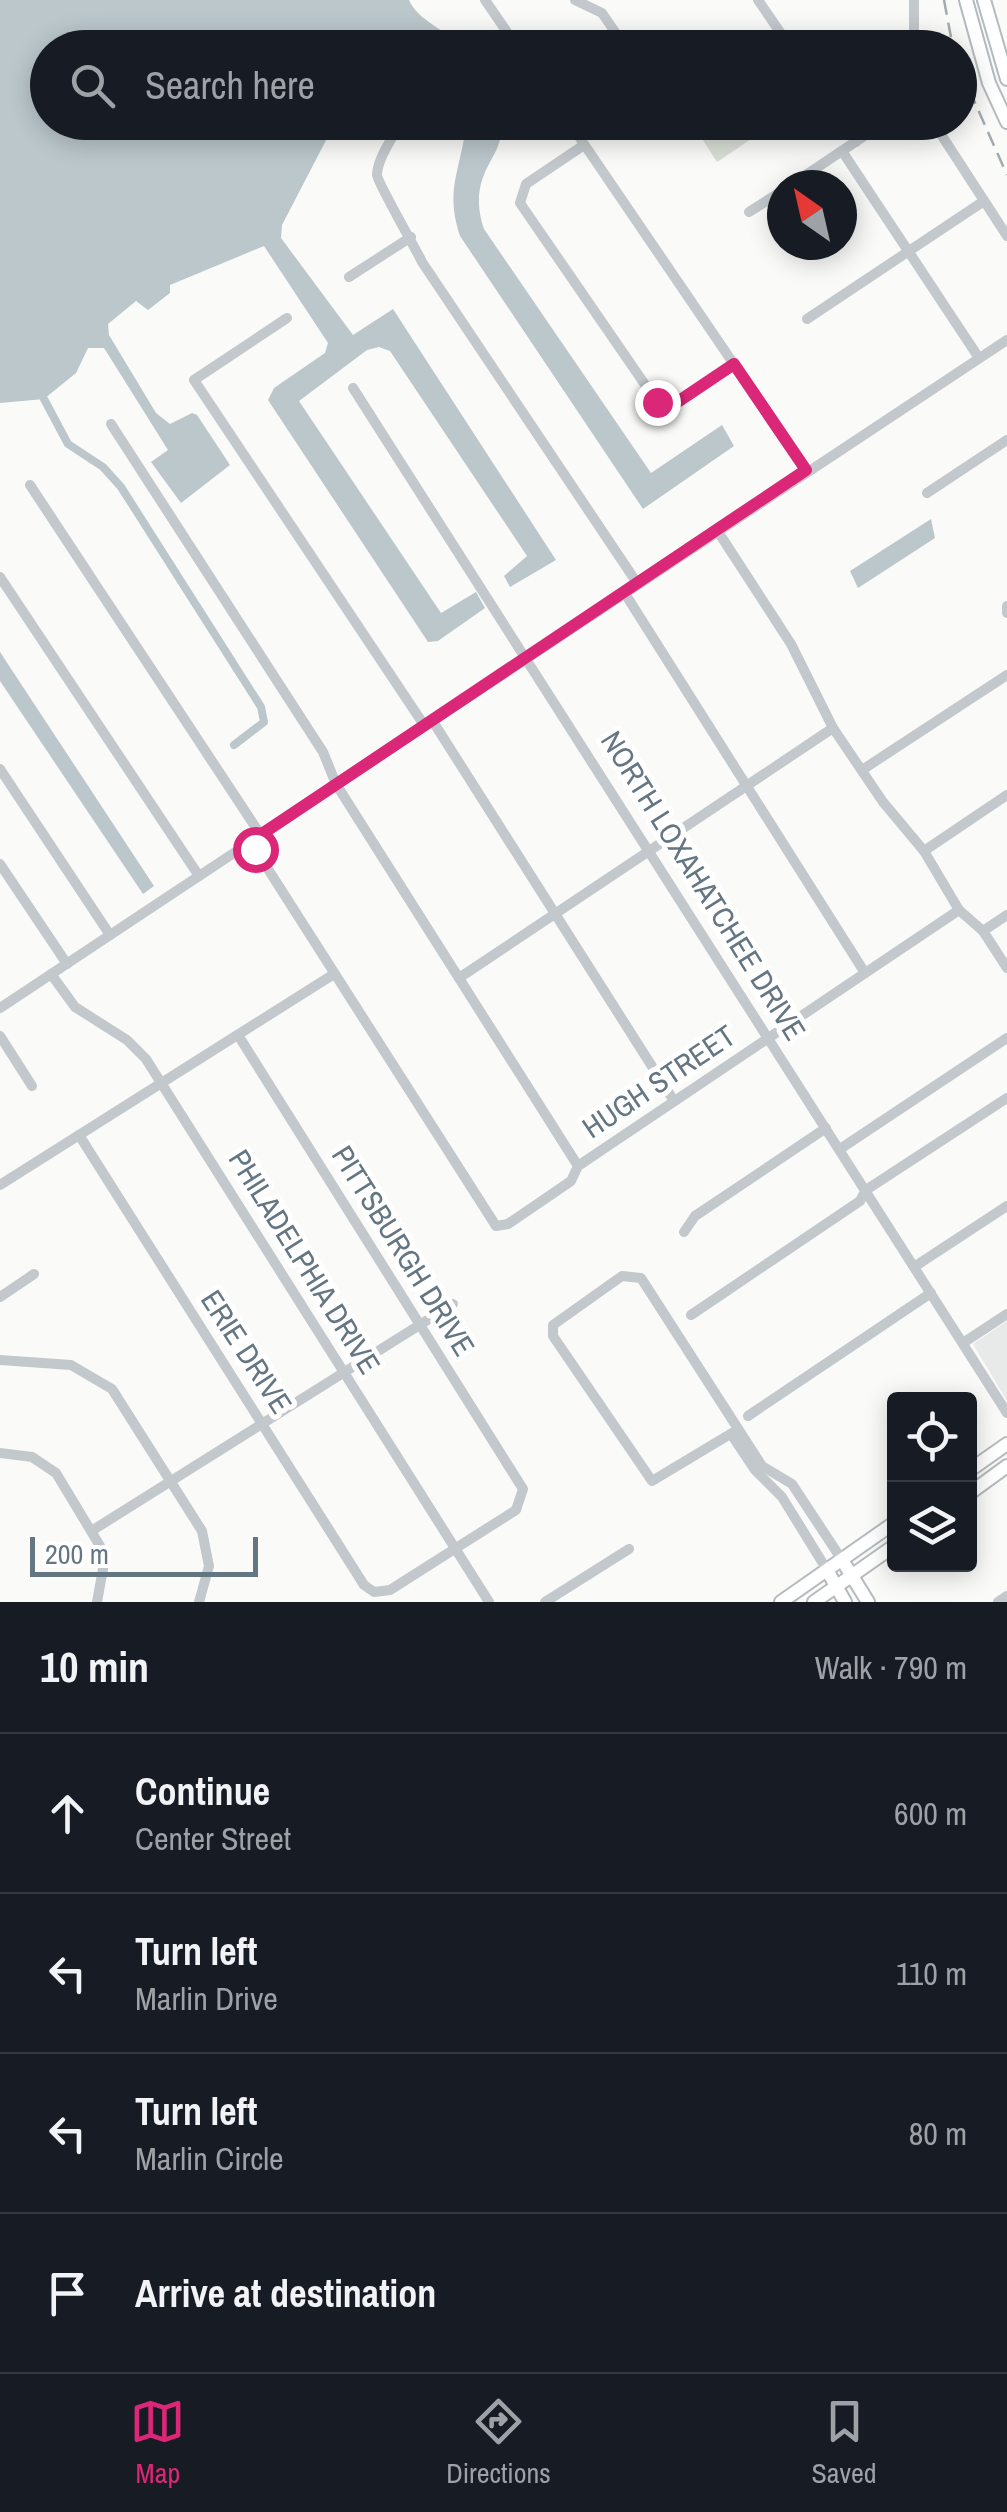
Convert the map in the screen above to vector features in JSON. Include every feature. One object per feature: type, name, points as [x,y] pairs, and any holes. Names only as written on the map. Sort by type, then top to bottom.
[{"type":"main road","points":[[966,0],[974,30]]},
{"type":"main road","points":[[984,0],[1007,79]]},
{"type":"main road","points":[[977,40],[989,83],[1007,122]]},
{"type":"main road","points":[[977,1465],[1007,1444]]},
{"type":"main road","points":[[977,1488],[1007,1466]]},
{"type":"main road","points":[[782,1602],[887,1528]]},
{"type":"main road","points":[[814,1602],[887,1551]]},
{"type":"main road","points":[[842,1560],[868,1602]]},
{"type":"main road","points":[[828,1570],[845,1602]]},
{"type":"street","points":[[486,0],[506,30]]},
{"type":"street","points":[[575,0],[602,13],[614,30]]},
{"type":"street","points":[[758,0],[776,30]]},
{"type":"street","points":[[914,0],[914,30]]},
{"type":"street","points":[[393,140],[377,176],[422,262],[637,583]]},
{"type":"street","points":[[581,140],[806,470]]},
{"type":"street","points":[[814,170],[859,140]]},
{"type":"street","points":[[944,140],[1007,236]]},
{"type":"street","points":[[584,144],[526,184],[520,193],[520,204],[657,402],[673,405],[734,364]]},
{"type":"street","points":[[842,152],[979,358]]},
{"type":"street","points":[[749,212],[767,201]]},
{"type":"street","points":[[807,319],[984,202]]},
{"type":"street","points":[[349,277],[411,237]]},
{"type":"street","points":[[287,318],[194,380],[428,722],[674,1102]]},
{"type":"street","points":[[0,1008],[1007,340]]},
{"type":"street","name":"NORTH LOXAHATCHEE DRIVE","points":[[353,388],[528,656],[1007,1413]]},
{"type":"street","points":[[111,424],[323,752],[336,784],[578,1166]]},
{"type":"street","points":[[928,493],[1007,440]]},
{"type":"street","points":[[0,1185],[334,974],[255,838],[30,485]]},
{"type":"street","points":[[716,530],[791,644],[832,728],[924,850],[958,910],[983,931],[1007,968]]},
{"type":"street","points":[[0,577],[198,876]]},
{"type":"street","points":[[624,592],[865,973]]},
{"type":"street","points":[[862,770],[1007,675]]},
{"type":"street","points":[[459,978],[832,728]]},
{"type":"street","points":[[0,769],[110,934]]},
{"type":"street","points":[[924,850],[1007,795]]},
{"type":"street","points":[[0,864],[67,964]]},
{"type":"street","name":"HUGH STREET","points":[[334,974],[492,1224],[508,1224],[572,1180],[578,1166],[958,910]]},
{"type":"street","points":[[983,931],[1007,915]]},
{"type":"street","name":"PHILADELPHIA DRIVE","points":[[51,974],[75,1007],[139,1051],[162,1083],[489,1602]]},
{"type":"street","name":"PITTSBURGH DRIVE","points":[[238,1035],[524,1495],[516,1510],[456,1548]]},
{"type":"street","points":[[0,1036],[32,1086]]},
{"type":"street","points":[[840,1149],[1007,1038]]},
{"type":"street","points":[[691,1315],[860,1202],[866,1190],[1007,1098]]},
{"type":"street","points":[[684,1232],[695,1216],[826,1128]]},
{"type":"street","name":"ERIE DRIVE","points":[[79,1136],[364,1585],[374,1592],[390,1590],[456,1548]]},
{"type":"street","points":[[914,1266],[1007,1206]]},
{"type":"street","points":[[0,1298],[34,1274]]},
{"type":"street","points":[[734,1432],[652,1481],[553,1336],[558,1317],[622,1276],[641,1278],[734,1432],[755,1470],[782,1497],[828,1570]]},
{"type":"street","points":[[748,1416],[932,1293]]},
{"type":"street","points":[[92,1530],[452,1304]]},
{"type":"street","points":[[963,1343],[1007,1314]]},
{"type":"street","points":[[0,1360],[62,1364],[98,1377],[119,1398],[206,1543],[208,1572],[198,1602]]},
{"type":"street","points":[[734,1432],[762,1466],[792,1484],[842,1560]]},
{"type":"street","points":[[0,1453],[26,1455],[48,1465],[92,1530],[103,1569],[96,1602]]},
{"type":"street","points":[[545,1602],[629,1549]]},
{"type":"street","points":[[998,1602],[1007,1596]]},
{"type":"shaded area","points":[[0,0],[409,0],[419,14],[440,30],[30,30],[30,140],[326,140],[282,225],[281,238],[353,335],[393,309],[556,560],[510,587],[504,576],[527,556],[390,351],[379,347],[367,350],[299,401],[441,613],[476,592],[485,608],[438,641],[428,642],[268,400],[274,388],[325,353],[328,343],[264,246],[170,285],[170,293],[148,310],[136,301],[108,324],[109,335],[156,413],[170,424],[192,413],[197,415],[230,465],[181,503],[151,462],[168,450],[104,348],[88,348],[76,373],[44,399],[0,403]]},
{"type":"shaded area","points":[[463,140],[499,140],[479,192],[484,229],[651,473],[722,425],[734,446],[643,509],[460,236],[454,191]]},
{"type":"shaded area","points":[[703,140],[750,140],[717,162]]},
{"type":"shaded area","points":[[931,519],[935,538],[858,588],[850,571]]},
{"type":"shaded area","points":[[0,652],[154,886],[143,894],[0,681]]},
{"type":"shaded area","points":[[1007,1321],[1007,1401],[973,1344]]},
{"type":"waterway","points":[[44,399],[68,444],[103,467],[121,487],[261,707],[264,722],[234,745]]},
{"type":"railway","points":[[944,0],[950,30]]},
{"type":"railway","points":[[977,107],[1007,175]]},
{"type":"route","points":[[255,849],[250,842],[806,470],[734,364],[673,405],[657,402]]}]
